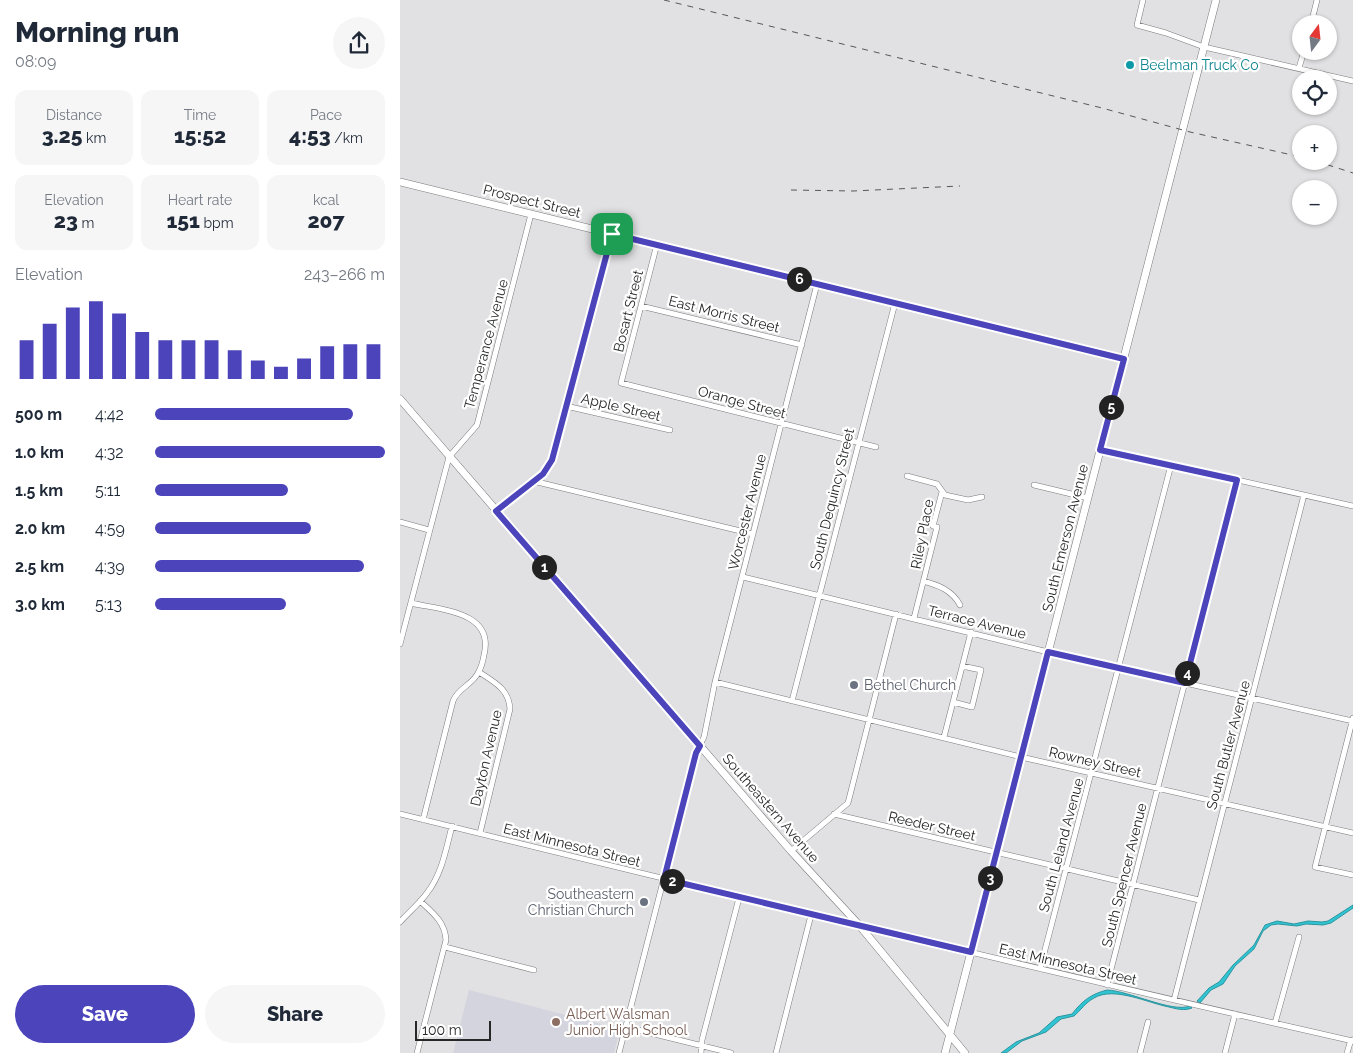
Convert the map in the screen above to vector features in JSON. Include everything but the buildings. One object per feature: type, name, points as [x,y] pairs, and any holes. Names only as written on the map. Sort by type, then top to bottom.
[{"type":"main road","name":"South Emerson Avenue","points":[[945,1053],[1216,0]]},
{"type":"main road","name":"Prospect Street","points":[[400,182],[1124,359]]},
{"type":"main road","name":"Southeastern Avenue","points":[[400,399],[791,851],[859,925],[965,1053]]},
{"type":"street","points":[[1143,0],[1137,25],[1166,32],[1204,47],[1353,81]]},
{"type":"street","points":[[1313,15],[1317,0]]},
{"type":"street","points":[[1299,68],[1301,60]]},
{"type":"street","name":"Temperance Avenue","points":[[400,644],[449,457],[477,425],[531,214]]},
{"type":"street","points":[[496,511],[533,482],[546,470],[552,460],[612,234]]},
{"type":"street","name":"Bosart Street","points":[[621,383],[657,244]]},
{"type":"street","name":"Worcester Avenue","points":[[619,1053],[696,753],[704,737],[715,682],[817,284]]},
{"type":"street","name":"South Dequincy Street","points":[[792,701],[895,303]]},
{"type":"street","name":"East Morris Street","points":[[641,306],[802,345]]},
{"type":"street","name":"Orange Street","points":[[621,383],[876,448]]},
{"type":"street","name":"Apple Street","points":[[566,406],[670,430]]},
{"type":"street","points":[[1100,450],[1353,506]]},
{"type":"street","name":"South Leland Avenue","points":[[1040,969],[1171,465]]},
{"type":"street","name":"Riley Place","points":[[907,476],[936,484],[945,495],[965,500],[982,498]]},
{"type":"street","name":"South Spencer Avenue","points":[[1107,985],[1237,480]]},
{"type":"street","points":[[533,482],[753,534]]},
{"type":"street","points":[[1034,485],[1088,498]]},
{"type":"street","name":"Riley Place","points":[[914,618],[937,527],[933,526],[942,492]]},
{"type":"street","name":"South Butler Avenue","points":[[1174,1000],[1304,495]]},
{"type":"street","points":[[400,522],[430,530]]},
{"type":"street","name":"Terrace Avenue","points":[[742,576],[1048,652],[1353,720]]},
{"type":"street","name":"Riley Place","points":[[923,581],[941,586],[960,598],[960,605]]},
{"type":"street","points":[[410,603],[470,618],[478,624],[484,633],[486,648],[479,672],[459,690],[454,699],[423,820]]},
{"type":"street","points":[[791,851],[848,803],[896,614]]},
{"type":"street","points":[[944,738],[970,632]]},
{"type":"street","points":[[952,702],[972,707],[981,670],[962,666]]},
{"type":"street","name":"Dayton Avenue","points":[[479,672],[503,688],[509,699],[510,707],[480,833]]},
{"type":"street","name":"Rowney Street","points":[[715,682],[1021,757],[1353,833]]},
{"type":"street","points":[[1353,720],[1315,867],[1353,875]]},
{"type":"street","name":"East Minnesota Street","points":[[400,814],[739,898],[1107,985],[1353,1040]]},
{"type":"street","name":"Reeder Street","points":[[834,814],[1199,900]]},
{"type":"street","points":[[400,922],[420,901],[439,873],[452,826]]},
{"type":"street","points":[[701,1053],[739,898]]},
{"type":"street","points":[[418,1053],[444,947],[445,935],[438,918],[420,901]]},
{"type":"street","points":[[776,1053],[811,915]]},
{"type":"street","points":[[1275,1023],[1299,937]]},
{"type":"street","points":[[444,947],[534,970]]},
{"type":"street","points":[[1225,1053],[1235,1014]]},
{"type":"street","points":[[1140,1053],[1148,1022]]},
{"type":"street","points":[[626,1027],[731,1053]]},
{"type":"street","points":[[1347,1053],[1353,1040]]},
{"type":"shaded area","points":[[469,990],[620,1029],[614,1053],[453,1053]]},
{"type":"water","points":[[1353,905],[1353,908],[1331,923],[1323,925],[1271,925],[1263,931],[1254,949],[1235,966],[1223,984],[1211,990],[1200,1003],[1197,1001],[1209,988],[1219,982],[1233,965],[1254,945],[1265,925],[1277,921],[1294,924],[1308,921],[1328,921]]},
{"type":"water","points":[[1107,990],[1116,991],[1173,1007],[1190,1006],[1192,1008],[1178,1009],[1131,996],[1102,995],[1091,1000],[1074,1016],[1061,1019],[1046,1032],[1022,1041],[1006,1053],[1001,1053],[1016,1042],[1039,1033],[1057,1017],[1072,1014],[1083,1002]]},
{"type":"railway","points":[[664,0],[1102,108],[1190,132],[1292,155]]},
{"type":"railway","points":[[1337,168],[1353,173]]},
{"type":"railway","points":[[791,190],[853,191],[960,186]]},
{"type":"place","name":"Beelman Truck Co","points":[[1130,65]]},
{"type":"place","name":"Bethel Church","points":[[854,685]]},
{"type":"place","name":"Southeastern Christian Church","points":[[644,902]]},
{"type":"place","name":"Albert Walsman Junior High School","points":[[556,1022]]},
{"type":"route","points":[[612,234],[1124,359],[1100,450],[1237,480],[1185,683],[1048,652],[971,952],[664,879],[696,753],[700,746],[496,511],[543,474],[552,460],[612,234]]}]
